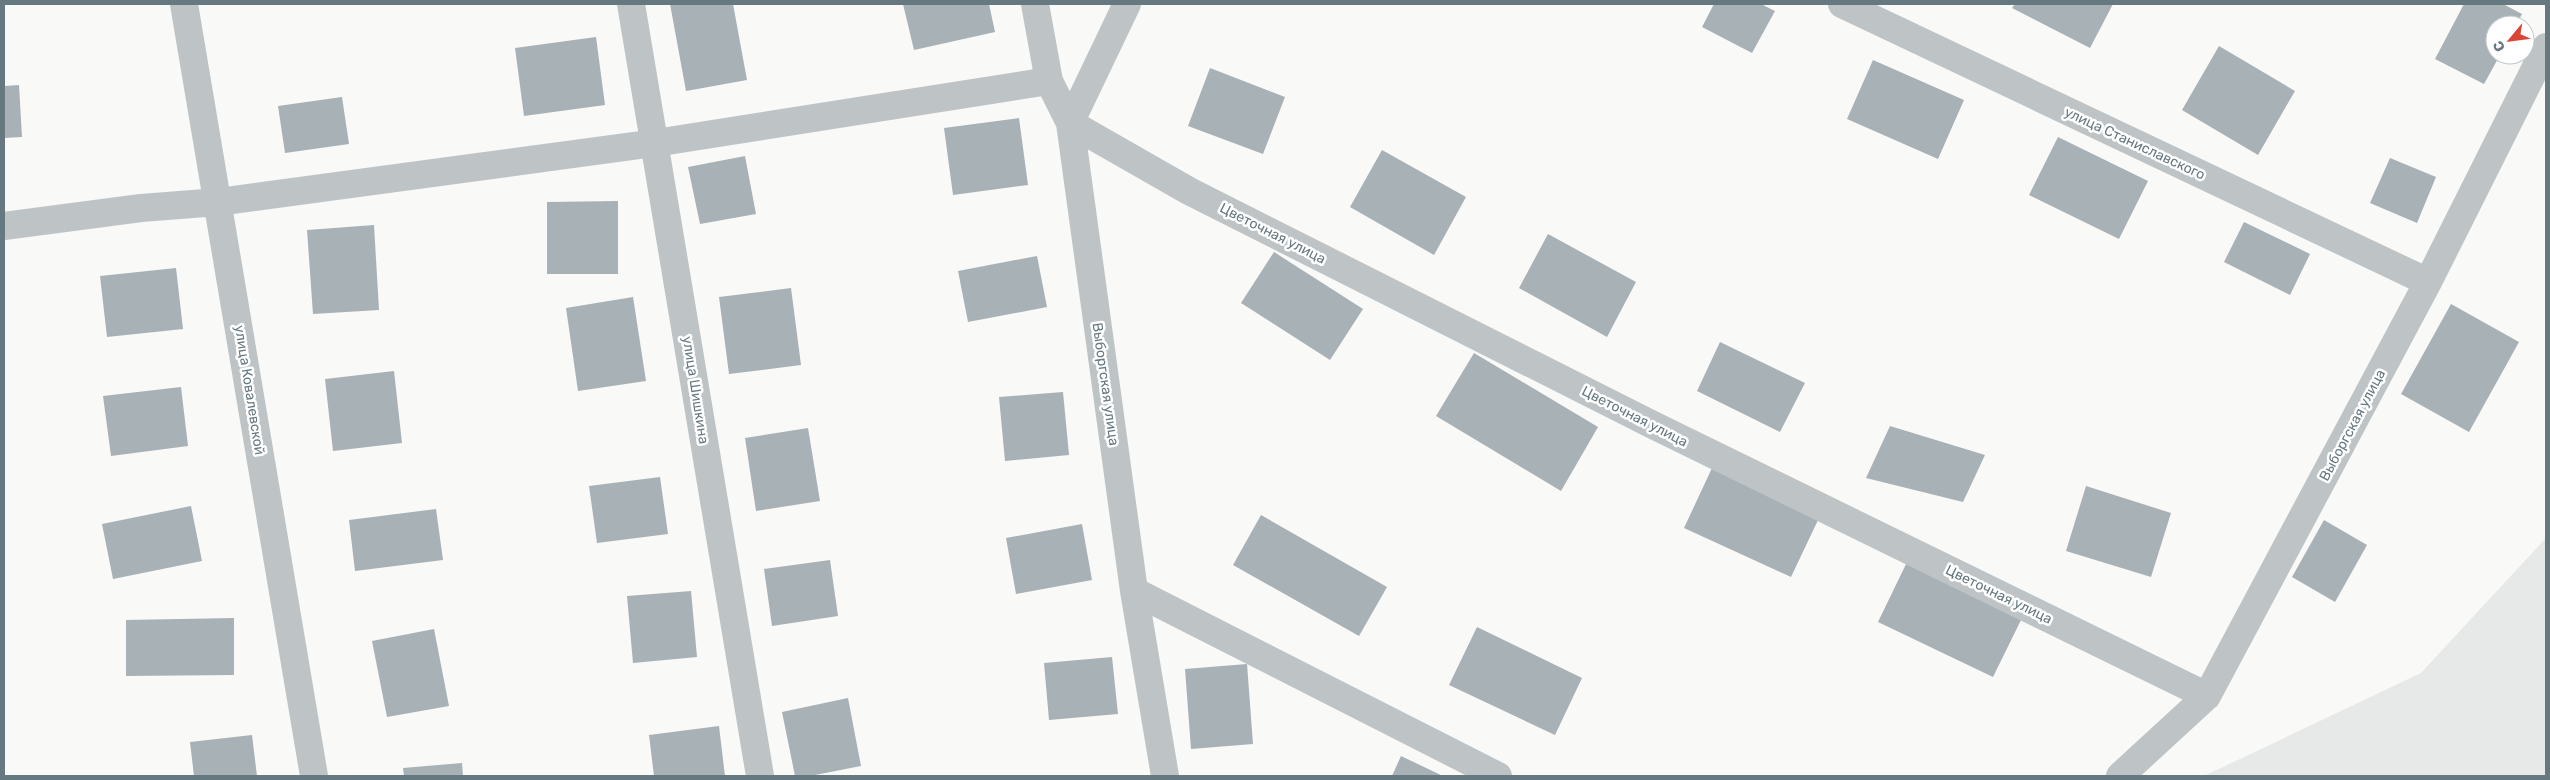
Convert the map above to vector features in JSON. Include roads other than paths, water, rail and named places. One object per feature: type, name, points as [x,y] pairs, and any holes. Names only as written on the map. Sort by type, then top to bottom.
[{"type":"street","name":"улица Ковалевской","points":[[184,4],[314,776]]},
{"type":"street","name":"улица Шишкина","points":[[631,4],[760,776]]},
{"type":"street","points":[[1035,4],[1049,81],[1070,123]]},
{"type":"street","points":[[1070,123],[1127,4]]},
{"type":"street","name":"улица Станиславского","points":[[1842,4],[2428,282]]},
{"type":"street","name":"Выборгская улица","points":[[2120,776],[2207,696],[2428,282],[2546,46]]},
{"type":"street","points":[[4,226],[141,208],[218,202],[655,143],[1049,81]]},
{"type":"street","name":"Выборгская улица","points":[[1070,123],[1134,591],[1165,776]]},
{"type":"street","name":"Цветочная улица","points":[[1070,123],[1189,191],[1653,425],[2207,696]]},
{"type":"street","points":[[1134,591],[1498,776]]}]
